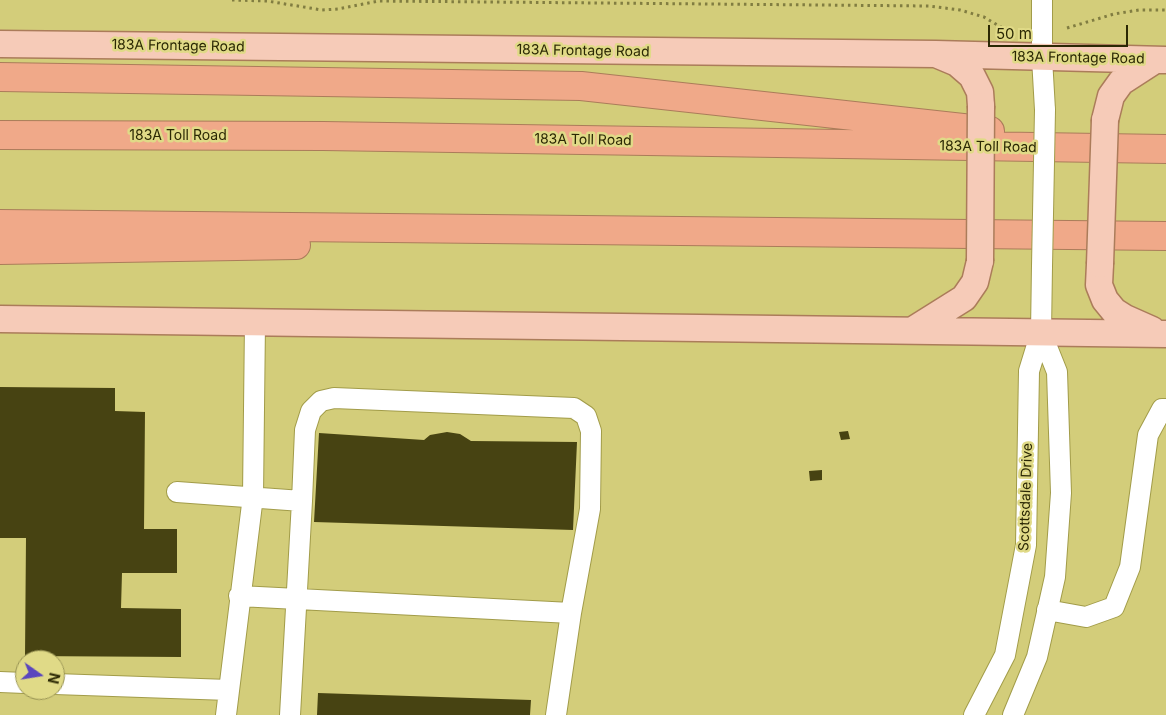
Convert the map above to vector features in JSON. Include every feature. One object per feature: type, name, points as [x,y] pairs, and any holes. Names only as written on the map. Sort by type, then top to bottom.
[{"type":"highway","points":[[0,77],[581,86],[1161,149]]},
{"type":"highway","name":"183A Toll Road","points":[[0,135],[323,136],[1161,149]]},
{"type":"highway","points":[[0,224],[1166,236]]},
{"type":"highway","points":[[0,250],[333,244],[471,228]]},
{"type":"main road","name":"183A Frontage Road","points":[[0,44],[936,54],[1161,60]]},
{"type":"main road","points":[[912,330],[964,298],[976,282],[980,261],[980,92],[972,76],[957,63],[936,54]]},
{"type":"main road","points":[[1161,60],[1121,82],[1111,96],[1105,120],[1099,285],[1105,300],[1114,311],[1140,326],[1166,334]]},
{"type":"main road","points":[[0,319],[1166,334]]},
{"type":"street","name":"Scottsdale Drive","points":[[974,715],[1004,655],[1026,545],[1029,371],[1042,332],[1045,110],[1042,58],[1042,0]]},
{"type":"street","points":[[226,715],[239,596],[253,496],[255,322]]},
{"type":"street","name":"Scottsdale Drive","points":[[1013,715],[1037,657],[1055,577],[1061,493],[1057,372],[1042,332]]},
{"type":"street","points":[[290,715],[305,430],[310,411],[321,401],[334,398],[574,408],[586,416],[591,431],[590,510],[571,613],[556,715]]},
{"type":"street","points":[[1047,610],[1086,618],[1114,607],[1130,567],[1148,435],[1162,409],[1166,409]]},
{"type":"street","points":[[177,492],[302,501]]},
{"type":"street","points":[[239,596],[297,601],[571,613]]},
{"type":"street","points":[[0,682],[15,683]]},
{"type":"street","points":[[65,684],[229,690]]},
{"type":"path","points":[[232,0],[267,1],[322,10],[338,9],[379,1],[929,6],[960,10],[984,17],[1004,29],[1012,29]]},
{"type":"path","points":[[1067,28],[1114,14],[1138,10],[1166,10]]},
{"type":"building","points":[[0,387],[115,388],[115,411],[145,412],[144,529],[177,529],[177,573],[122,573],[121,608],[181,609],[181,657],[65,656],[65,650],[25,650],[26,538],[0,538]]},
{"type":"building","points":[[848,431],[850,439],[841,440],[839,432]]},
{"type":"building","points":[[447,432],[460,434],[471,441],[577,442],[573,530],[314,522],[319,433],[424,440],[430,435]]},
{"type":"building","points":[[822,470],[822,480],[810,481],[809,471]]},
{"type":"building","points":[[318,693],[531,700],[530,715],[317,715]]}]
